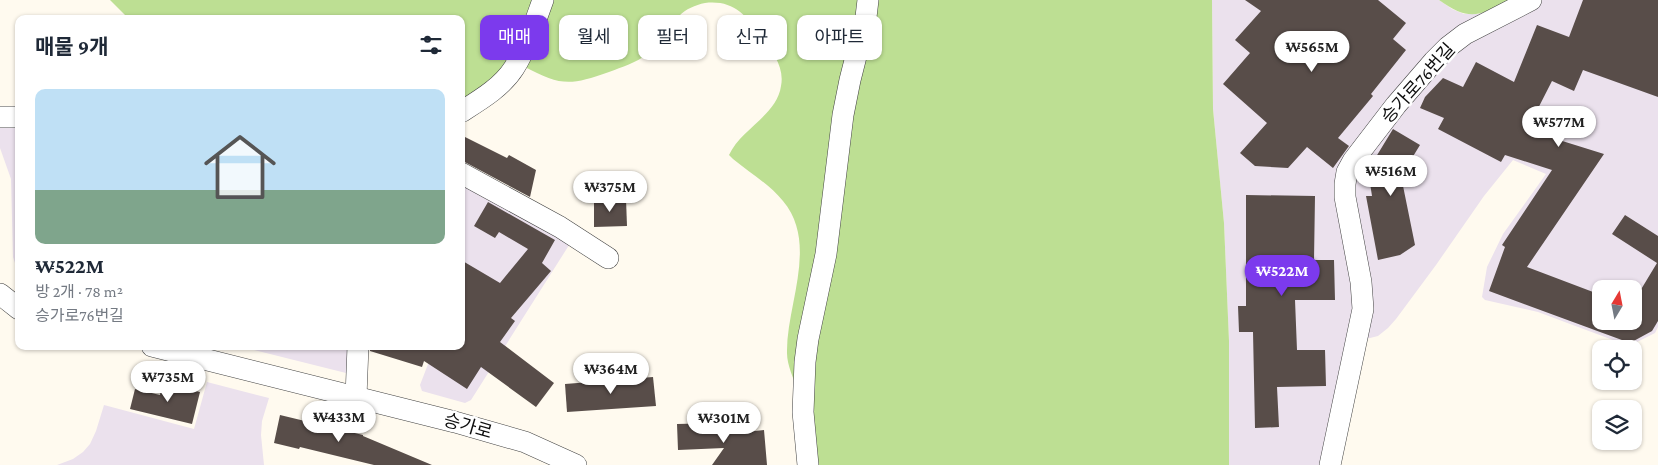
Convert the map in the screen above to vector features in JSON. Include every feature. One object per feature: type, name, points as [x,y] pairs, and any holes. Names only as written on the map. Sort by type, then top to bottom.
[{"type":"street","points":[[465,109],[494,90],[514,68],[531,33],[543,0]]},
{"type":"street","points":[[808,465],[803,412],[805,362],[826,254],[843,115],[866,17],[868,0]]},
{"type":"street","name":"승가로76번길","points":[[1330,465],[1363,309],[1361,282],[1344,198],[1344,184],[1347,172],[1352,161],[1396,105],[1448,47],[1471,30],[1531,0]]},
{"type":"street","points":[[0,117],[15,117]]},
{"type":"street","points":[[465,175],[560,227],[608,258]]},
{"type":"street","points":[[0,294],[15,306]]},
{"type":"street","name":"승가로","points":[[168,350],[455,422],[525,442],[576,465]]},
{"type":"street","points":[[356,397],[358,350]]},
{"type":"shaded area","points":[[1212,0],[1439,0],[1452,9],[1464,14],[1478,14],[1510,0],[1658,0],[1658,327],[1655,333],[1641,340],[1613,340],[1538,312],[1485,300],[1482,297],[1487,267],[1503,234],[1546,174],[1513,160],[1484,196],[1396,319],[1378,336],[1366,339],[1323,465],[1229,465],[1229,341],[1224,223],[1213,109]]},
{"type":"shaded area","points":[[0,124],[15,125],[15,263],[13,257],[11,179],[0,148]]},
{"type":"shaded area","points":[[465,183],[571,242],[471,400],[465,403],[422,391],[420,385],[433,350],[465,350]]},
{"type":"shaded area","points":[[254,350],[351,350],[348,373]]},
{"type":"shaded area","points":[[207,382],[269,398],[262,421],[261,435],[264,465],[57,465],[73,459],[90,444],[104,405],[194,429]]},
{"type":"green space","points":[[110,0],[1212,0],[1213,109],[1224,223],[1229,341],[1229,465],[813,465],[797,390],[787,358],[788,334],[800,255],[799,236],[793,218],[778,195],[729,155],[742,137],[766,114],[778,96],[782,79],[777,60],[787,60],[787,15],[743,15],[731,6],[705,3],[694,6],[680,15],[638,15],[638,60],[634,62],[595,77],[574,82],[556,80],[523,66],[465,104],[465,15],[125,15]]},
{"type":"green space","points":[[1439,0],[1510,0],[1481,13],[1466,14],[1449,7]]},
{"type":"building","points":[[1245,0],[1378,0],[1406,23],[1393,39],[1406,50],[1371,94],[1373,96],[1338,138],[1349,146],[1333,168],[1307,147],[1288,168],[1255,166],[1240,153],[1267,123],[1223,84],[1250,53],[1235,40],[1261,11]]},
{"type":"building","points":[[1583,0],[1658,0],[1658,97],[1583,70],[1574,91],[1552,81],[1527,130],[1604,154],[1527,267],[1592,292],[1592,329],[1489,291],[1505,247],[1502,245],[1552,170],[1505,155],[1501,162],[1438,129],[1444,118],[1420,108],[1425,97],[1443,78],[1463,87],[1476,62],[1514,82],[1537,25],[1569,37]]},
{"type":"building","points":[[1393,129],[1420,145],[1401,176],[1415,245],[1400,255],[1378,260],[1366,196],[1372,196],[1368,170]]},
{"type":"building","points":[[465,137],[507,158],[509,155],[536,170],[530,197],[465,162]]},
{"type":"building","points":[[1246,195],[1315,196],[1314,260],[1334,260],[1335,300],[1295,300],[1297,350],[1325,350],[1326,386],[1277,387],[1279,427],[1255,428],[1253,332],[1239,332],[1238,306],[1246,306]]},
{"type":"building","points":[[626,199],[627,226],[594,227],[594,200]]},
{"type":"building","points":[[488,202],[555,240],[542,263],[551,271],[511,318],[515,321],[500,342],[554,383],[536,407],[481,367],[467,389],[424,361],[422,367],[370,351],[465,350],[465,262],[500,283],[528,249],[499,232],[495,238],[474,226]]},
{"type":"building","points":[[1625,215],[1658,236],[1658,321],[1652,331],[1636,340],[1622,340],[1595,330],[1642,330],[1642,288],[1657,263],[1612,234]]},
{"type":"building","points":[[653,377],[656,406],[567,412],[565,384]]},
{"type":"building","points":[[162,383],[200,392],[192,424],[130,409],[135,389],[160,395]]},
{"type":"building","points":[[280,415],[363,435],[432,465],[374,465],[300,447],[299,449],[274,443]]},
{"type":"building","points":[[718,423],[719,435],[764,430],[767,465],[712,465],[724,448],[678,450],[677,424]]}]
